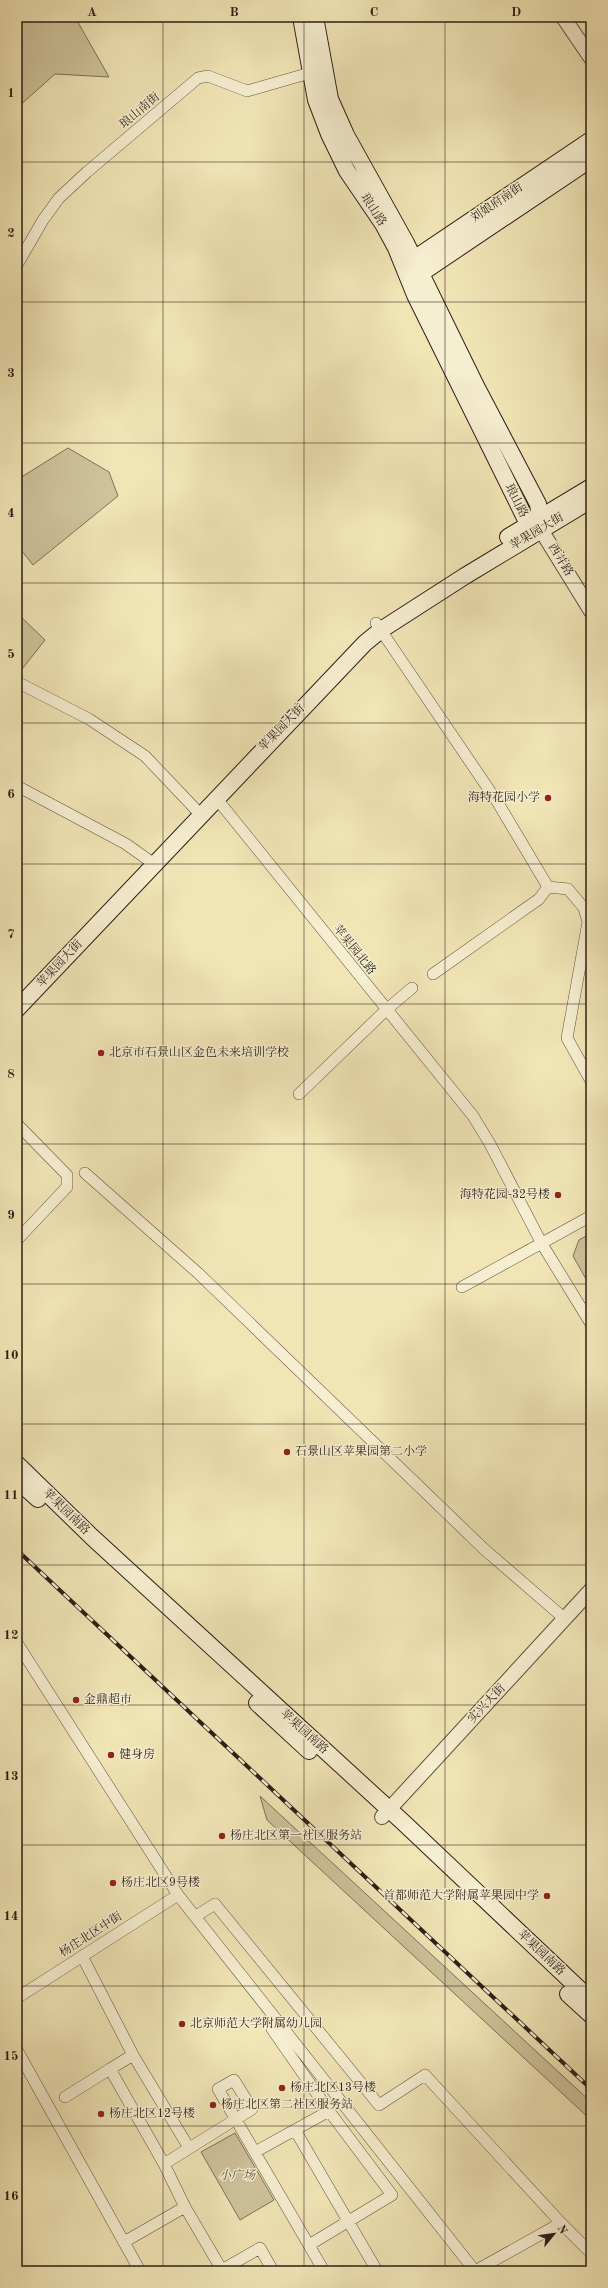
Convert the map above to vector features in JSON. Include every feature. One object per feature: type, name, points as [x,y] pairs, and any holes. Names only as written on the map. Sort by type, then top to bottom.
[{"type":"main road","name":"琅山路","points":[[301,17],[316,71],[412,270],[538,504],[537,523]]},
{"type":"main road","name":"琅山路","points":[[315,17],[316,71]]},
{"type":"main road","name":"刘娘府南街","points":[[412,270],[591,140]]},
{"type":"main road","name":"刘娘府南街","points":[[412,270],[591,159]]},
{"type":"main road","name":"苹果园大街","points":[[17,994],[198,812],[323,671],[378,626],[591,487]]},
{"type":"main road","name":"苹果园大街","points":[[537,523],[591,500]]},
{"type":"main road","name":"苹果园大街","points":[[198,812],[217,799],[378,626]]},
{"type":"main road","name":"苹果园大街","points":[[17,1009],[150,861]]},
{"type":"main road","name":"苹果园南路","points":[[17,1464],[385,1813],[591,2015]]},
{"type":"main road","name":"苹果园南路","points":[[17,1480],[278,1724],[385,1813],[591,2000]]},
{"type":"street","points":[[563,17],[591,58]]},
{"type":"street","name":"琅山南街","points":[[17,265],[43,220],[59,198],[87,172],[198,78],[208,76],[247,91],[316,71]]},
{"type":"street","name":"西井路","points":[[537,523],[591,611]]},
{"type":"street","points":[[378,626],[498,803],[548,886]]},
{"type":"street","points":[[17,682],[89,720],[145,756],[198,812]]},
{"type":"street","points":[[17,786],[126,844],[150,861]]},
{"type":"street","name":"苹果园北路","points":[[217,799],[472,1116],[490,1144],[542,1244],[591,1324]]},
{"type":"street","points":[[433,974],[539,899],[548,886]]},
{"type":"street","points":[[548,886],[568,889],[584,908],[588,922],[567,1038],[591,1081]]},
{"type":"street","points":[[299,1094],[386,1010],[412,988]]},
{"type":"street","points":[[17,1124],[67,1175],[67,1187],[17,1240]]},
{"type":"street","points":[[85,1173],[198,1273],[484,1548],[565,1619]]},
{"type":"street","points":[[462,1287],[591,1216]]},
{"type":"street","name":"实兴大街","points":[[385,1813],[591,1590]]},
{"type":"street","points":[[17,1643],[178,1895],[475,2271],[561,2223]]},
{"type":"street","name":"杨庄北区中街","points":[[17,1998],[178,1895]]},
{"type":"street","points":[[196,1916],[215,1904],[379,2105],[425,2075],[561,2223],[591,2253]]},
{"type":"street","points":[[82,1956],[133,2055],[189,2148]]},
{"type":"street","points":[[272,2029],[329,2111],[392,2196],[309,2244]]},
{"type":"street","points":[[17,2050],[140,2271]]},
{"type":"street","points":[[65,2097],[133,2055]]},
{"type":"street","points":[[110,2069],[164,2164],[185,2207],[219,2268],[260,2248],[273,2271]]},
{"type":"street","points":[[255,2152],[329,2111]]},
{"type":"street","points":[[164,2164],[236,2119],[324,2271]]},
{"type":"street","points":[[295,2130],[376,2269]]},
{"type":"street","points":[[124,2242],[185,2207]]},
{"type":"green space","points":[[17,17],[75,17],[109,77],[55,74],[17,108]]},
{"type":"green space","points":[[68,448],[109,472],[118,496],[33,565],[17,545],[17,467],[23,476]]},
{"type":"green space","points":[[17,613],[45,640],[19,673],[17,671]]},
{"type":"green space","points":[[591,1233],[591,1288],[573,1256],[579,1240]]},
{"type":"green space","points":[[260,1796],[591,2102],[591,2120],[267,1820]]},
{"type":"green space","name":"小广场","points":[[235,2133],[274,2200],[240,2220],[201,2152]]},
{"type":"railway","points":[[17,1550],[591,2089]]},
{"type":"place","name":"海特花园小学","points":[[548,798]]},
{"type":"place","name":"北京市石景山区金色未来培训学校","points":[[101,1053]]},
{"type":"place","name":"海特花园-32号楼","points":[[558,1195]]},
{"type":"place","name":"石景山区苹果园第二小学","points":[[287,1452]]},
{"type":"place","name":"金鼎超市","points":[[76,1700]]},
{"type":"place","name":"健身房","points":[[111,1755]]},
{"type":"place","name":"杨庄北区第一社区服务站","points":[[222,1836]]},
{"type":"place","name":"杨庄北区9号楼","points":[[113,1883]]},
{"type":"place","name":"首都师范大学附属苹果园中学","points":[[547,1896]]},
{"type":"place","name":"北京师范大学附属幼儿园","points":[[182,2024]]},
{"type":"place","name":"杨庄北区13号楼","points":[[282,2088]]},
{"type":"place","name":"杨庄北区第二社区服务站","points":[[213,2105]]},
{"type":"place","name":"杨庄北区12号楼","points":[[101,2114]]}]
